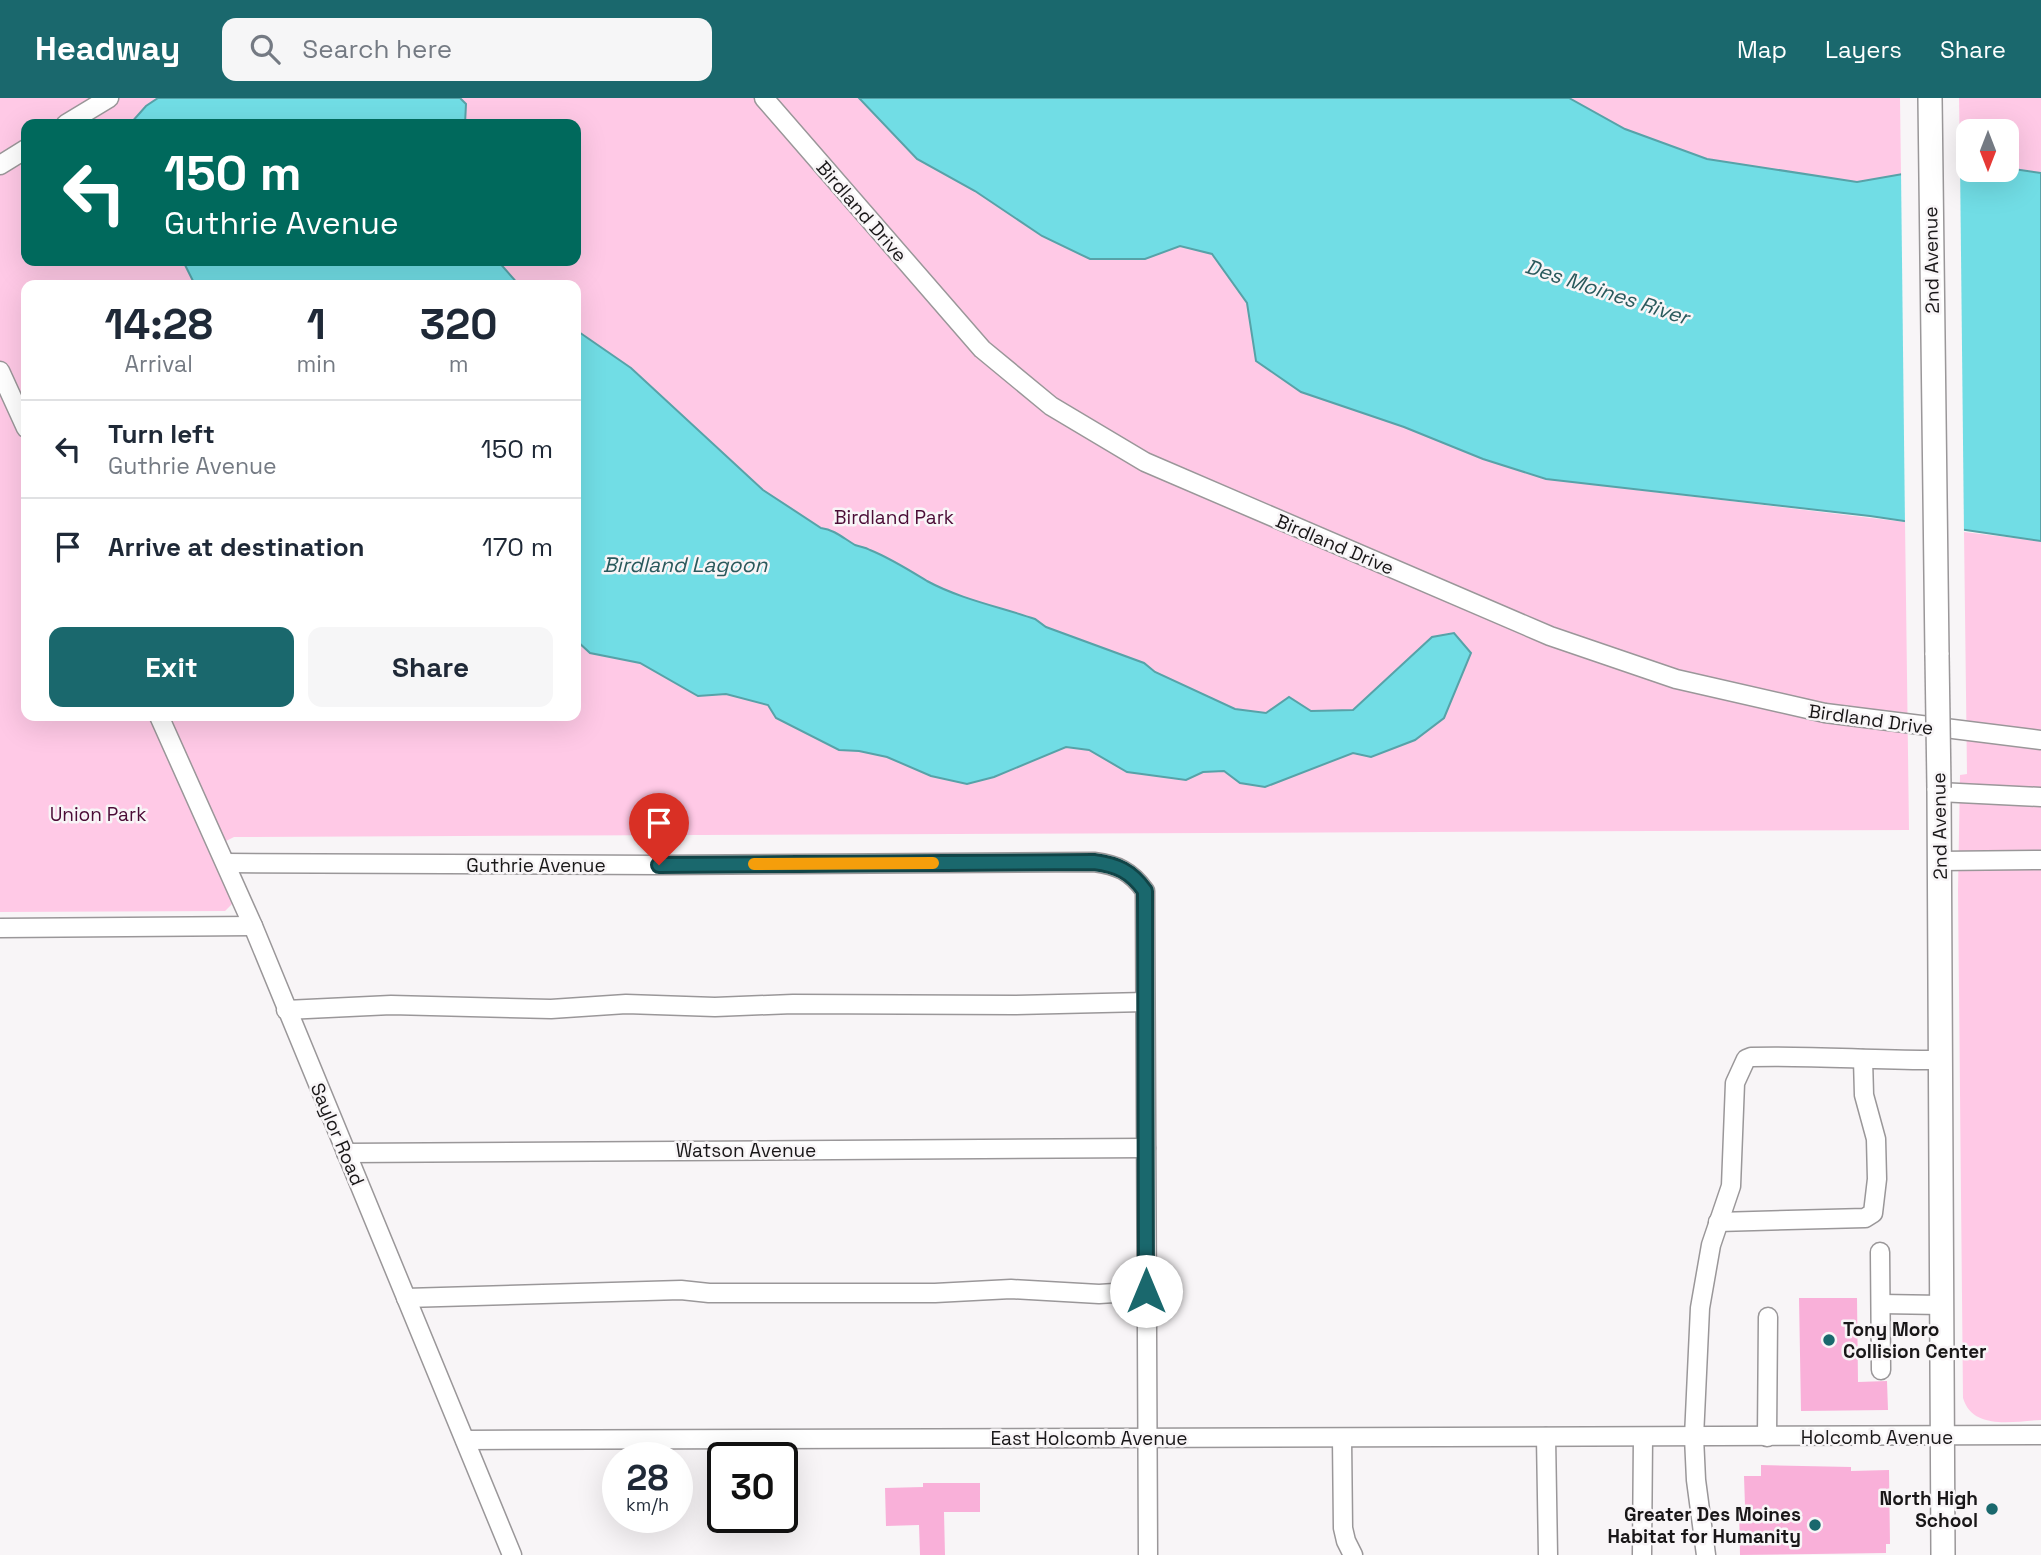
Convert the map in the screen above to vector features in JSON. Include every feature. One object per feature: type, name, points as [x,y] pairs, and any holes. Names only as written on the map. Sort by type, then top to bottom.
[{"type":"main road","name":"2nd Avenue","points":[[1930,103],[1939,790],[1943,1555]]},
{"type":"street","points":[[74,119],[109,98]]},
{"type":"street","name":"Birdland Drive","points":[[764,98],[982,349],[1051,406],[1109,443],[1145,462],[1550,636],[1676,679],[1825,713],[2041,740]]},
{"type":"street","points":[[0,165],[21,152]]},
{"type":"street","points":[[0,371],[21,417]]},
{"type":"street","name":"Saylor Road","points":[[161,721],[253,926],[512,1555]]},
{"type":"street","points":[[1939,790],[2041,797]]},
{"type":"street","points":[[1939,861],[2041,860]]},
{"type":"street","name":"Guthrie Avenue","points":[[226,863],[672,865],[1094,862],[1118,866],[1136,878],[1145,891],[1146,1002]]},
{"type":"street","points":[[0,928],[253,926]]},
{"type":"street","points":[[286,1010],[391,1005],[551,1009],[626,1004],[715,1007],[1146,1002],[1148,1555]]},
{"type":"street","points":[[1706,1555],[1696,1480],[1694,1437],[1700,1308],[1711,1245],[1731,1185],[1734,1083],[1746,1059],[1808,1055],[1940,1060]]},
{"type":"street","points":[[1718,1222],[1865,1218],[1873,1213],[1877,1179],[1876,1139],[1864,1095],[1863,1059]]},
{"type":"street","name":"Watson Avenue","points":[[346,1153],[1146,1148]]},
{"type":"street","points":[[1880,1252],[1881,1370]]},
{"type":"street","points":[[406,1298],[681,1290],[709,1293],[935,1293],[1011,1289],[1099,1294],[1146,1291]]},
{"type":"street","points":[[1881,1304],[1942,1305]]},
{"type":"street","points":[[1767,1437],[1768,1317]]},
{"type":"street","name":"Holcomb Avenue","points":[[1714,1437],[2041,1435]]},
{"type":"street","points":[[1546,1437],[1548,1555]]},
{"type":"street","points":[[1642,1555],[1643,1437]]},
{"type":"street","name":"East Holcomb Avenue","points":[[465,1440],[1714,1437]]},
{"type":"street","points":[[1342,1438],[1343,1528],[1353,1555]]},
{"type":"green space","name":"Birdland Park","points":[[0,98],[859,98],[918,159],[975,191],[1042,236],[1090,259],[1145,259],[1180,246],[1212,254],[1247,304],[1256,361],[1404,427],[1483,459],[1546,479],[1905,522],[1909,830],[234,837],[218,845],[232,898],[232,904],[225,911],[0,912]]},
{"type":"green space","points":[[1569,98],[1900,98],[1901,175],[1857,182],[1707,159],[1625,129]]},
{"type":"green space","points":[[1959,98],[2041,98],[2041,173],[2020,170],[2020,119],[1959,119]]},
{"type":"green space","points":[[1964,532],[2041,541],[2041,1420],[1985,1420],[1968,1408],[1963,1398],[1958,890],[1960,775],[1967,774]]},
{"type":"water","points":[[158,98],[460,98],[466,104],[465,119],[134,119]]},
{"type":"water","name":"Des Moines River","points":[[859,98],[1569,98],[1625,129],[1707,159],[1857,182],[1956,165],[1956,182],[2020,182],[2020,170],[2041,173],[2041,541],[1870,516],[1546,479],[1483,459],[1404,427],[1301,392],[1256,361],[1247,303],[1212,254],[1180,246],[1145,259],[1090,259],[1042,236],[975,191],[917,159]]},
{"type":"water","points":[[186,266],[502,266],[515,280],[192,280]]},
{"type":"water","name":"Birdland Lagoon","points":[[581,333],[631,368],[763,490],[821,528],[885,557],[940,587],[966,598],[1035,619],[1046,627],[1144,663],[1155,672],[1235,709],[1266,713],[1289,697],[1311,711],[1353,710],[1432,637],[1454,633],[1471,653],[1444,718],[1415,740],[1371,757],[1353,753],[1265,787],[1240,783],[1224,771],[1203,772],[1186,780],[1127,772],[1089,750],[1066,747],[994,777],[967,784],[931,776],[887,757],[839,750],[776,718],[768,705],[726,694],[698,696],[640,663],[590,653],[581,645]]},
{"type":"pier","points":[[1956,161],[1956,182],[1960,182],[1964,535],[1905,526],[1901,171]]},
{"type":"building","name":"Tony Moro Collision Center","points":[[1799,1298],[1857,1298],[1858,1382],[1887,1381],[1888,1410],[1801,1411]]},
{"type":"building","name":"Greater Des Moines Habitat for Humanity","points":[[1761,1465],[1851,1467],[1851,1471],[1889,1470],[1890,1544],[1886,1544],[1886,1553],[1740,1555],[1739,1506],[1745,1506],[1744,1476],[1761,1476]]},
{"type":"building","points":[[923,1483],[980,1483],[980,1512],[944,1512],[945,1555],[920,1555],[919,1525],[886,1526],[885,1488],[923,1487]]},
{"type":"slow traffic","points":[[754,864],[933,863]]},
{"type":"place","name":"Tony Moro Collision Center","points":[[1829,1340]]},
{"type":"place","name":"North High School","points":[[1992,1509]]},
{"type":"place","name":"Greater Des Moines Habitat for Humanity","points":[[1815,1525]]},
{"type":"route","points":[[659,865],[1094,862],[1118,866],[1136,878],[1145,891],[1146,1291]]},
{"type":"park label","name":"Union Park","points":[[98,814]]}]
